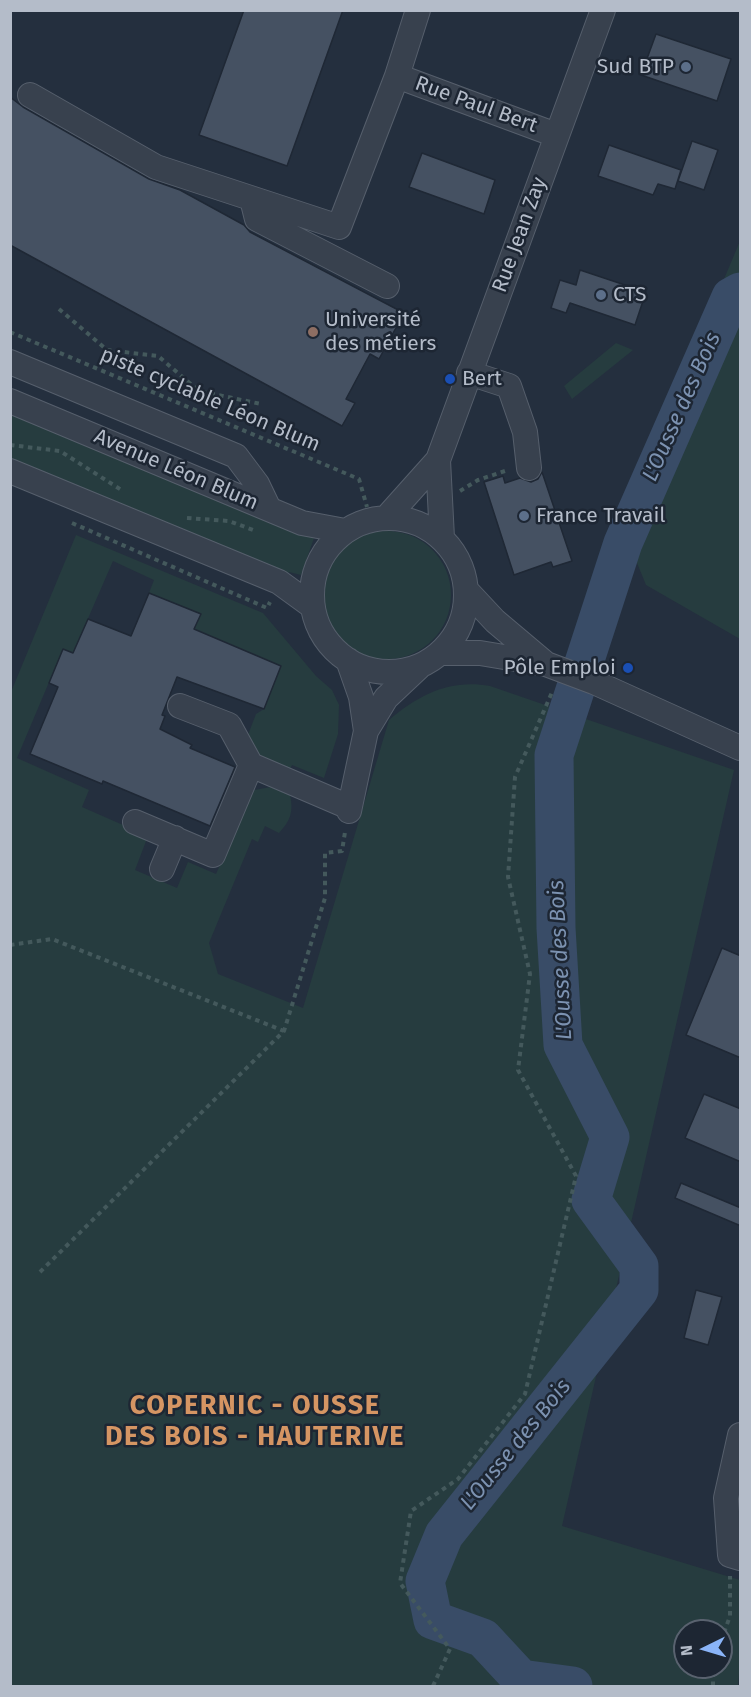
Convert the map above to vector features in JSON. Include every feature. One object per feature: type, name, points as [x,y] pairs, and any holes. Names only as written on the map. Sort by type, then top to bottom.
[{"type":"street","name":"Rue Paul Bert","points":[[252,199],[339,227],[397,76],[418,10]]},
{"type":"street","name":"Rue Jean Zay","points":[[442,538],[438,460],[603,10]]},
{"type":"street","name":"Rue Paul Bert","points":[[397,76],[556,135]]},
{"type":"street","points":[[30,95],[156,167],[252,199],[257,219],[387,286]]},
{"type":"street","points":[[10,362],[236,456],[257,484],[268,509]]},
{"type":"street","points":[[469,373],[509,386],[525,432],[522,468]]},
{"type":"street","name":"Avenue Léon Blum","points":[[10,401],[302,523],[345,531]]},
{"type":"street","name":"Rue Jean Zay","points":[[379,518],[438,460]]},
{"type":"street","points":[[10,471],[279,582],[312,606]]},
{"type":"street","points":[[180,706],[229,726],[251,765],[349,809],[366,731],[386,698],[419,667],[441,653],[456,635],[464,614],[467,591],[463,571],[455,553],[442,538],[417,523],[379,518],[345,531],[329,545],[318,564],[312,585],[312,606],[319,627],[331,646],[348,660],[378,671],[395,672],[419,667]]},
{"type":"street","points":[[467,591],[495,621],[554,667]]},
{"type":"street","points":[[441,653],[480,653],[554,667],[594,682],[741,748]]},
{"type":"street","points":[[348,660],[361,697],[366,731]]},
{"type":"street","points":[[135,822],[213,855],[251,765]]},
{"type":"street","points":[[162,869],[175,838]]},
{"type":"street","points":[[735,1556],[726,1498],[741,1435]]},
{"type":"path","points":[[59,309],[107,350],[158,357],[199,391],[261,404]]},
{"type":"path","name":"piste cyclable Léon Blum","points":[[10,332],[358,479],[379,518]]},
{"type":"path","points":[[10,445],[60,451],[127,494]]},
{"type":"path","points":[[440,499],[450,497],[478,480],[522,468]]},
{"type":"path","points":[[186,518],[229,521],[261,532]]},
{"type":"path","points":[[64,520],[267,609],[279,582]]},
{"type":"path","points":[[433,1686],[450,1649],[400,1583],[411,1511],[458,1479],[525,1394],[576,1176],[518,1070],[530,974],[508,877],[516,777],[554,667]]},
{"type":"path","points":[[40,1272],[284,1031],[325,898],[325,854],[342,851],[349,809]]},
{"type":"path","points":[[10,945],[52,939],[284,1031]]},
{"type":"path","points":[[729,1619],[735,1556]]},
{"type":"green space","points":[[740,241],[740,639],[646,585],[635,558],[638,484]]},
{"type":"green space","points":[[616,343],[633,350],[572,399],[564,386]]},
{"type":"green space","points":[[10,412],[314,538],[301,575],[289,572],[287,577],[11,463]]},
{"type":"green space","points":[[387,531],[412,536],[432,550],[446,570],[451,595],[446,620],[432,640],[412,654],[387,659],[362,654],[342,640],[328,620],[323,595],[328,570],[342,550],[362,536]]},
{"type":"green space","points":[[76,535],[263,613],[316,676],[332,690],[339,705],[338,734],[324,778],[292,765],[290,769],[255,755],[246,740],[256,714],[264,709],[281,666],[217,639],[193,633],[200,613],[149,593],[154,580],[113,561],[73,653],[63,649],[17,758],[89,790],[82,807],[148,836],[135,870],[177,888],[188,862],[216,874],[254,790],[271,787],[290,795],[291,811],[283,829],[279,833],[265,826],[258,842],[252,839],[209,943],[218,974],[303,1008],[389,720],[424,696],[462,685],[490,686],[734,770],[562,1526],[740,1580],[738,1686],[11,1686],[11,692]]},
{"type":"building","points":[[244,10],[343,10],[287,166],[199,135]]},
{"type":"building","points":[[656,34],[731,59],[717,101],[641,75]]},
{"type":"building","points":[[10,97],[23,107],[149,179],[180,190],[244,225],[250,232],[404,313],[379,359],[370,354],[346,399],[355,403],[342,426],[10,245]]},
{"type":"building","points":[[692,141],[718,150],[704,190],[678,181]]},
{"type":"building","points":[[609,145],[681,170],[675,189],[658,184],[653,195],[598,176]]},
{"type":"building","points":[[422,153],[495,180],[484,214],[409,187]]},
{"type":"building","points":[[580,270],[646,292],[635,325],[570,303],[566,313],[551,308],[560,280],[576,285]]},
{"type":"building","points":[[542,472],[572,561],[553,567],[551,562],[514,575],[484,482],[503,476],[505,483],[520,478],[531,482],[538,479]]},
{"type":"building","points":[[149,593],[201,614],[194,629],[281,666],[264,709],[177,677],[162,715],[165,716],[160,729],[192,745],[190,748],[235,767],[210,826],[103,781],[102,784],[30,754],[58,687],[49,683],[63,649],[73,653],[88,619],[131,636]]},
{"type":"building","points":[[722,948],[741,956],[741,1058],[686,1035]]},
{"type":"building","points":[[704,1094],[741,1109],[741,1162],[685,1138]]},
{"type":"building","points":[[681,1183],[741,1208],[741,1226],[675,1198]]},
{"type":"building","points":[[696,1290],[722,1297],[708,1345],[684,1338]]},
{"type":"waterway","name":"L'Ousse des Bois","points":[[573,1686],[521,1679],[483,1638],[433,1620],[425,1581],[444,1535],[639,1290],[639,1266],[591,1200],[610,1137],[563,1045],[556,928],[554,755],[623,543],[731,297],[740,292]]},
{"type":"place","name":"Sud BTP","points":[[686,67]]},
{"type":"place","name":"CTS","points":[[601,295]]},
{"type":"place","name":"Université des métiers","points":[[313,332]]},
{"type":"place","name":"Bert","points":[[450,379]]},
{"type":"place","name":"France Travail","points":[[524,516]]},
{"type":"place","name":"Pôle Emploi","points":[[628,668]]},
{"type":"district","name":"COPERNIC - OUSSE DES BOIS - HAUTERIVE","points":[[255,1422]]}]
